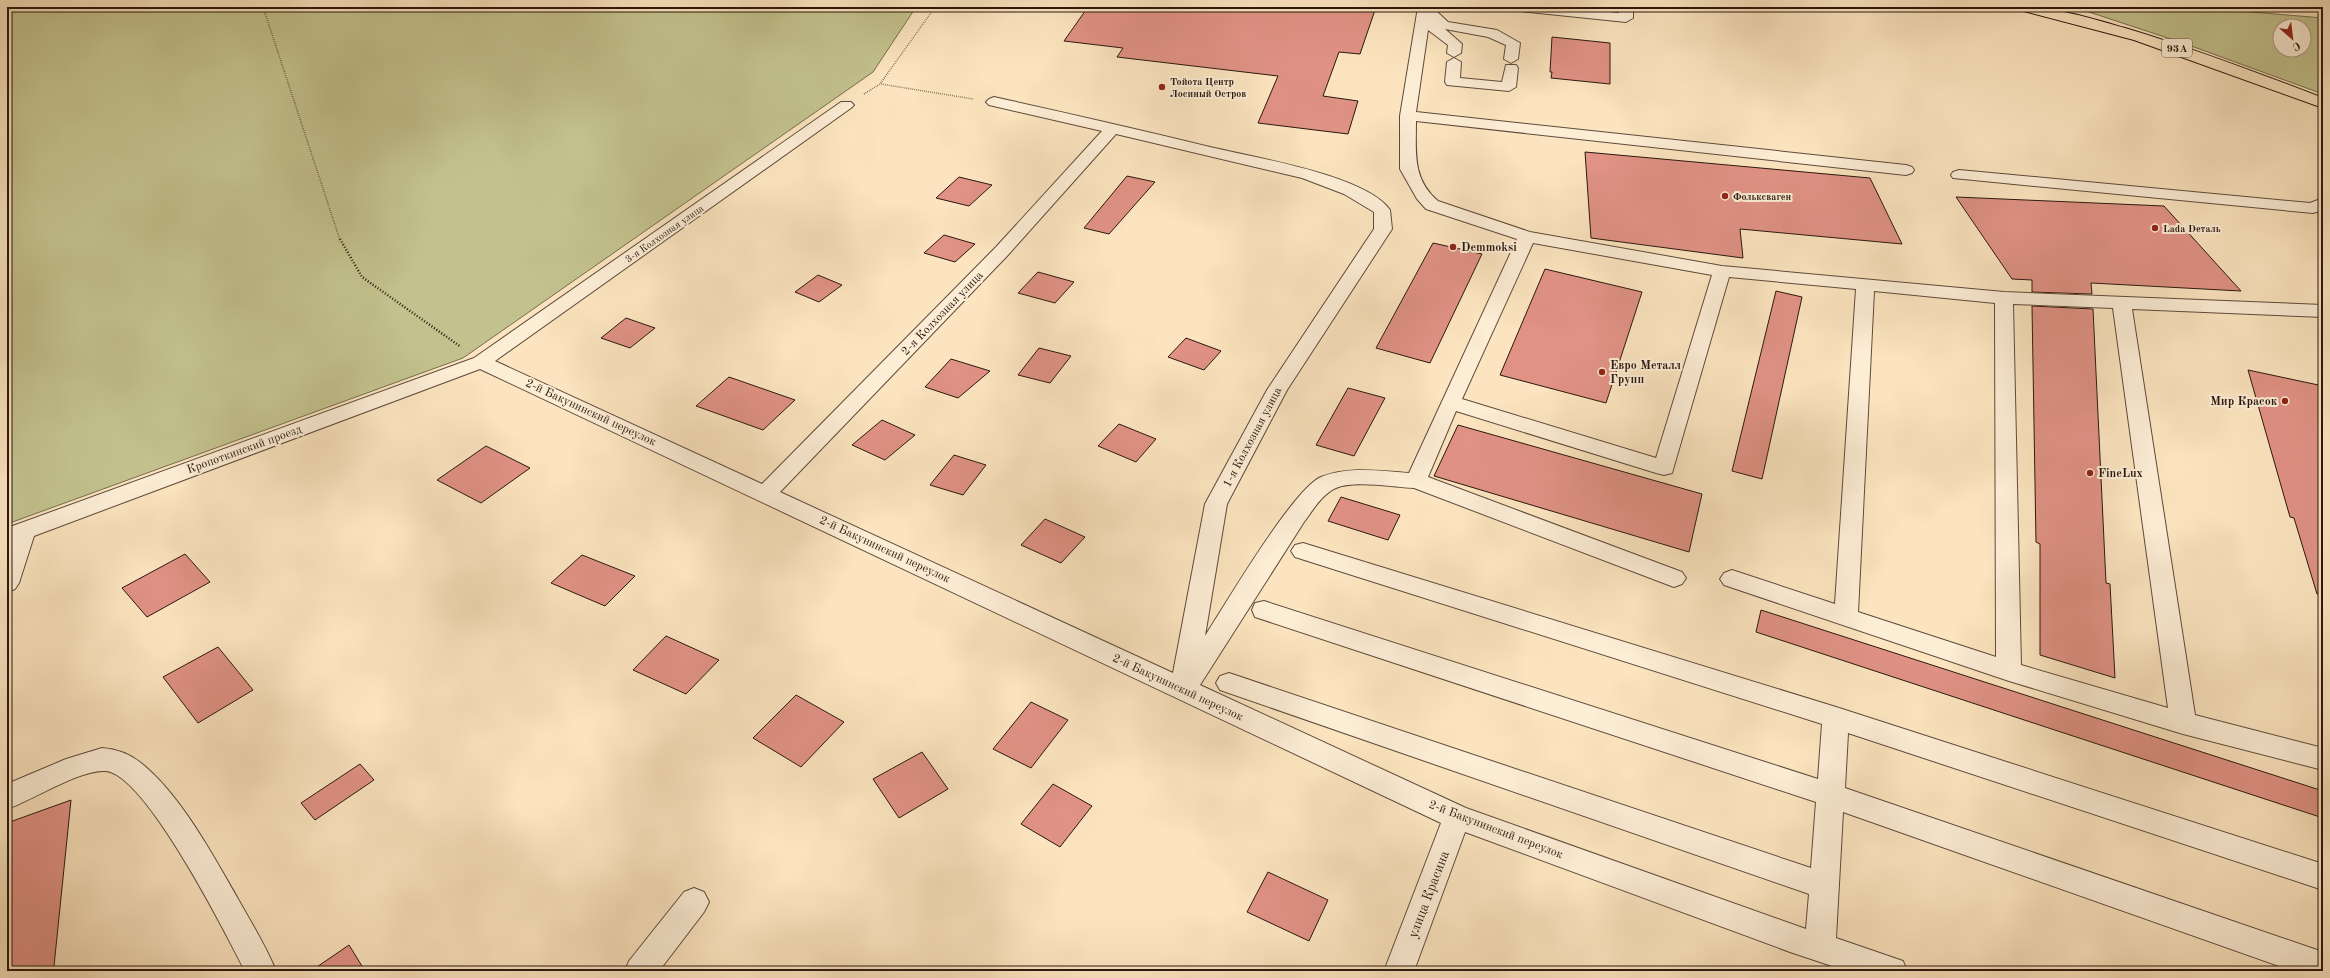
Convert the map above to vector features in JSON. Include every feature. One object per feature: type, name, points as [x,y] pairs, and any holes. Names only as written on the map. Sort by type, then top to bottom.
[{"type":"highway","name":"93A","points":[[2025,7],[2104,26],[2218,61],[2323,103]]},
{"type":"street","points":[[1520,7],[1626,18],[1626,7]]},
{"type":"street","points":[[1424,11],[1444,25],[1492,33],[1513,43],[1509,88],[1452,82],[1455,44],[1424,11]]},
{"type":"street","points":[[1424,11],[1408,116],[1408,169],[1425,199],[1432,205],[1527,236],[1722,271],[2004,298],[2323,311]]},
{"type":"street","points":[[994,102],[1113,128]]},
{"type":"street","name":"3-я Колхозная улица","points":[[474,356],[846,105]]},
{"type":"street","points":[[1408,116],[1906,170]]},
{"type":"street","name":"1-я Колхозная улица","points":[[1113,128],[1296,172],[1371,199],[1382,210],[1384,230],[1277,390],[1216,504],[1183,690]]},
{"type":"street","name":"2-я Колхозная улица","points":[[766,493],[1002,251],[1113,128]]},
{"type":"street","points":[[1959,175],[2313,208],[2323,204]]},
{"type":"street","points":[[1416,481],[1450,402],[1527,236]]},
{"type":"street","points":[[1450,402],[1664,468],[1722,271]]},
{"type":"street","points":[[1846,618],[1865,285]]},
{"type":"street","points":[[2004,298],[2009,671]]},
{"type":"street","points":[[2122,303],[2182,723]]},
{"type":"street","name":"2-й Бакунинский переулок","points":[[474,356],[1183,690],[1457,817],[1820,948],[1892,971]]},
{"type":"street","name":"Кропоткинский проезд","points":[[16,534],[474,356]]},
{"type":"street","points":[[1183,690],[1296,516],[1315,492],[1329,482],[1359,478],[1416,481],[1674,578]]},
{"type":"street","points":[[7,583],[16,534]]},
{"type":"street","points":[[1303,551],[1836,718],[2323,877]]},
{"type":"street","points":[[1732,580],[2009,671],[2182,723],[2323,759]]},
{"type":"street","points":[[1264,610],[1830,795],[2323,967]]},
{"type":"street","points":[[1229,683],[1824,886]]},
{"type":"street","points":[[1820,948],[1836,718]]},
{"type":"street","points":[[7,797],[93,760],[112,760],[125,767],[163,803],[217,888],[261,971]]},
{"type":"street","name":"улица Красина","points":[[1399,971],[1457,817]]},
{"type":"street","points":[[640,971],[694,902]]},
{"type":"path","points":[[263,7],[339,238],[362,277],[474,356]]},
{"type":"path","points":[[935,7],[880,84],[994,102]]},
{"type":"shaded area","points":[[7,7],[916,7],[873,72],[463,358],[7,524]]},
{"type":"shaded area","points":[[2065,7],[2192,7],[2323,18],[2323,94],[2183,43],[2086,11]]},
{"type":"building","points":[[1088,7],[1376,7],[1360,54],[1339,52],[1323,96],[1358,101],[1348,134],[1258,123],[1278,76],[1117,57],[1123,48],[1064,41]]},
{"type":"building","points":[[1552,37],[1610,43],[1610,84],[1551,78]]},
{"type":"building","points":[[1585,152],[1870,178],[1902,244],[1740,229],[1743,258],[1591,238]]},
{"type":"building","points":[[1127,176],[1155,182],[1109,234],[1084,228]]},
{"type":"building","points":[[959,177],[992,185],[969,206],[936,198]]},
{"type":"building","points":[[1956,197],[2164,206],[2241,291],[2091,283],[2092,294],[2032,292],[2032,280],[2012,279]]},
{"type":"building","points":[[944,235],[975,244],[955,262],[924,253]]},
{"type":"building","points":[[1433,243],[1482,254],[1430,363],[1376,348]]},
{"type":"building","points":[[1545,269],[1642,292],[1606,403],[1500,375]]},
{"type":"building","points":[[1038,272],[1074,282],[1055,303],[1018,293]]},
{"type":"building","points":[[818,275],[842,285],[819,302],[795,292]]},
{"type":"building","points":[[1776,291],[1802,297],[1762,479],[1732,471]]},
{"type":"building","points":[[2032,306],[2093,309],[2106,583],[2110,584],[2115,678],[2040,655],[2040,544],[2036,542]]},
{"type":"building","points":[[626,318],[655,328],[630,348],[601,338]]},
{"type":"building","points":[[1186,338],[1221,351],[1204,370],[1168,357]]},
{"type":"building","points":[[1039,348],[1071,356],[1050,383],[1018,375]]},
{"type":"building","points":[[951,359],[990,371],[958,398],[925,387]]},
{"type":"building","points":[[2248,370],[2323,386],[2323,593],[2317,594],[2294,518],[2290,517]]},
{"type":"building","points":[[729,377],[795,400],[763,430],[696,406]]},
{"type":"building","points":[[1348,388],[1385,398],[1354,456],[1316,445]]},
{"type":"building","points":[[882,420],[915,435],[885,460],[852,445]]},
{"type":"building","points":[[1119,424],[1156,439],[1136,462],[1098,446]]},
{"type":"building","points":[[1458,425],[1702,494],[1689,552],[1434,476]]},
{"type":"building","points":[[486,446],[530,468],[481,503],[437,480]]},
{"type":"building","points":[[954,455],[986,465],[963,495],[930,485]]},
{"type":"building","points":[[1341,497],[1400,515],[1388,540],[1328,521]]},
{"type":"building","points":[[1045,519],[1085,537],[1061,563],[1021,545]]},
{"type":"building","points":[[185,554],[210,582],[147,617],[122,588]]},
{"type":"building","points":[[582,555],[635,576],[605,606],[551,583]]},
{"type":"building","points":[[1761,610],[2323,791],[2323,818],[1756,632]]},
{"type":"building","points":[[666,636],[719,660],[686,694],[633,670]]},
{"type":"building","points":[[218,647],[253,690],[198,723],[163,677]]},
{"type":"building","points":[[796,695],[844,722],[801,767],[753,738]]},
{"type":"building","points":[[1031,702],[1068,720],[1031,768],[993,749]]},
{"type":"building","points":[[922,752],[948,789],[899,818],[873,779]]},
{"type":"building","points":[[360,764],[374,780],[315,820],[301,803]]},
{"type":"building","points":[[1053,784],[1092,806],[1060,847],[1021,824]]},
{"type":"building","points":[[71,800],[54,966],[40,971],[7,971],[7,823]]},
{"type":"building","points":[[1268,872],[1328,900],[1309,941],[1247,912]]},
{"type":"building","points":[[349,945],[365,971],[311,971]]},
{"type":"place","name":"Тойота Центр Лосиный Остров","points":[[1162,87]]},
{"type":"place","name":"Фольксваген","points":[[1725,196]]},
{"type":"place","name":"Lada Dеталь","points":[[2155,228]]},
{"type":"place","name":"Demmoksi","points":[[1453,247]]},
{"type":"place","name":"Евро Металл Групп","points":[[1602,372]]},
{"type":"place","name":"Мир Красок","points":[[2285,401]]},
{"type":"place","name":"FineLux","points":[[2090,473]]}]
